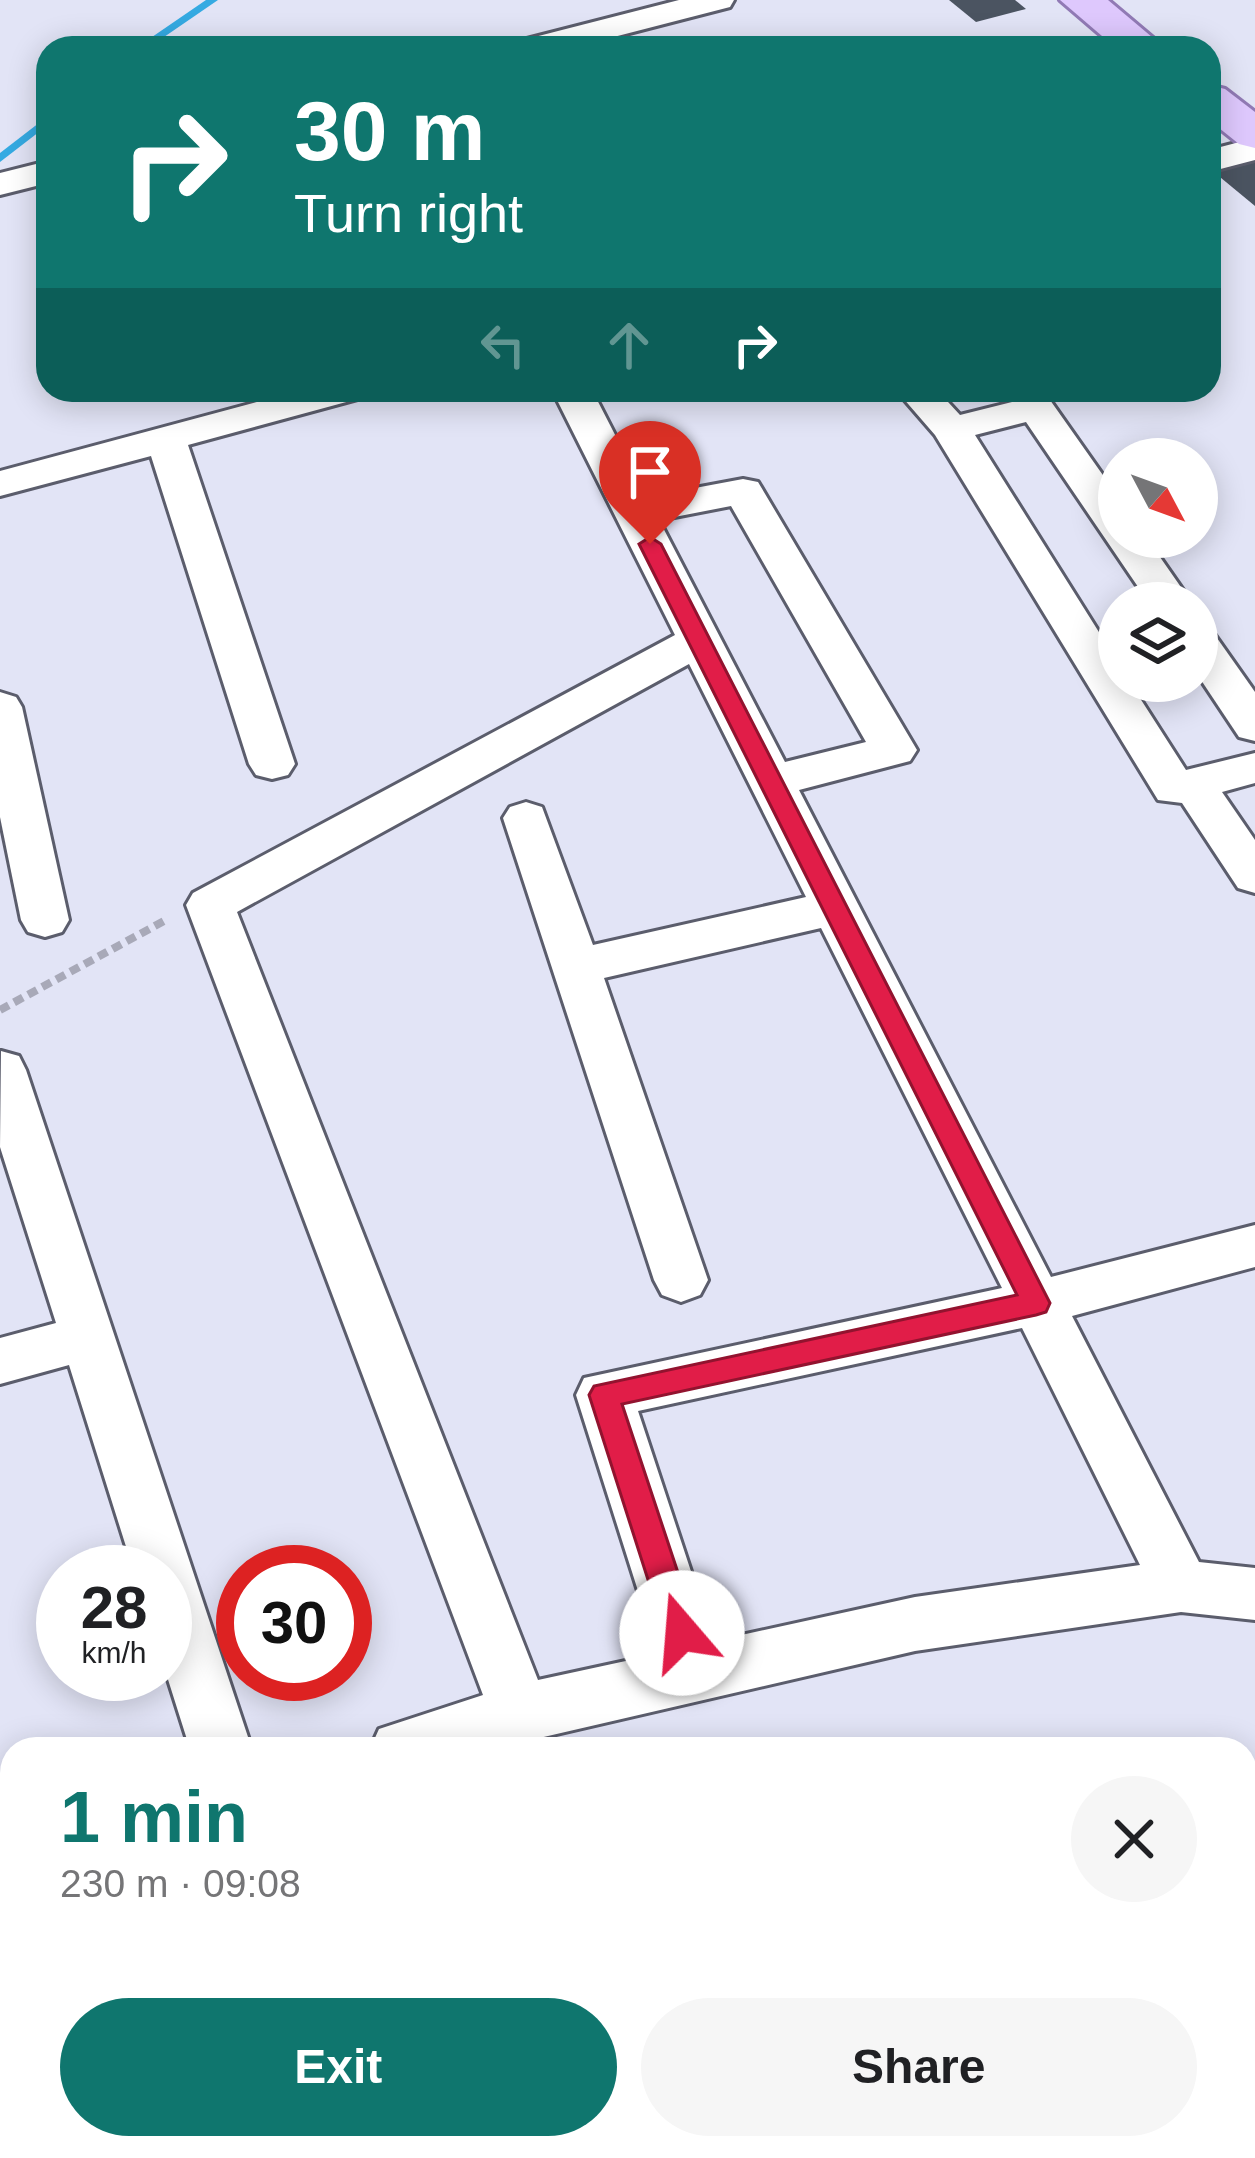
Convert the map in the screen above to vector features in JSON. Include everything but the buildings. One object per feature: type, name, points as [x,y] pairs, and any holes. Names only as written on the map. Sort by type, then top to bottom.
[{"type":"main road","points":[[1081,0],[1128,36]]},
{"type":"main road","points":[[1221,107],[1255,134]]},
{"type":"street","points":[[578,36],[718,0]]},
{"type":"street","points":[[1221,158],[1255,149]]},
{"type":"street","points":[[0,184],[36,175]]},
{"type":"street","points":[[0,484],[304,402]]},
{"type":"street","points":[[578,402],[1181,1586]]},
{"type":"street","points":[[927,402],[951,429],[1174,789],[1255,768]]},
{"type":"street","points":[[951,429],[1036,408],[1098,498]]},
{"type":"street","points":[[166,440],[272,764]]},
{"type":"street","points":[[633,512],[743,491],[893,750],[770,782]]},
{"type":"street","points":[[520,1712],[210,905],[698,641]]},
{"type":"street","points":[[1218,671],[1255,725]]},
{"type":"street","points":[[0,707],[45,920]]},
{"type":"street","points":[[1193,784],[1255,876]]},
{"type":"street","points":[[526,818],[681,1280]]},
{"type":"street","points":[[575,967],[833,908]]},
{"type":"street","points":[[1,1070],[155,1545]]},
{"type":"street","points":[[694,1672],[604,1395],[1036,1303],[1255,1246]]},
{"type":"street","points":[[0,1361],[87,1337]]},
{"type":"street","points":[[440,1737],[520,1712],[915,1624],[1181,1586],[1255,1594]]},
{"type":"street","points":[[192,1660],[217,1737]]},
{"type":"path","points":[[0,1010],[184,910],[210,905]]},
{"type":"waterway","points":[[159,36],[213,0]]},
{"type":"waterway","points":[[0,159],[36,129]]},
{"type":"route","points":[[650,544],[1036,1303],[604,1395],[682,1633]]}]
